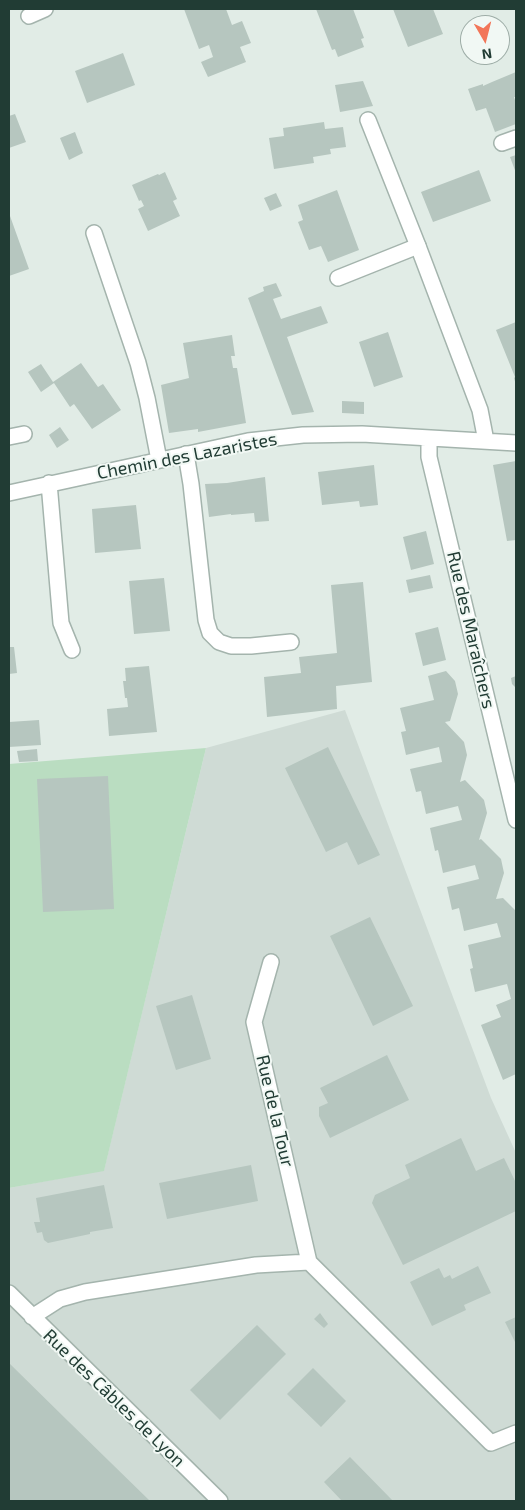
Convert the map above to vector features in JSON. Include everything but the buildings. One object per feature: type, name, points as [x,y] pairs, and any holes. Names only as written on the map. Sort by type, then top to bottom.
[{"type":"street","points":[[30,16],[44,9]]},
{"type":"street","points":[[368,120],[480,410],[486,441]]},
{"type":"street","points":[[94,233],[138,363],[148,398],[159,460]]},
{"type":"street","points":[[338,278],[418,246]]},
{"type":"street","points":[[9,437],[24,434]]},
{"type":"street","name":"Chemin des Lazaristes","points":[[9,492],[248,441],[303,435],[362,434],[516,443]]},
{"type":"street","name":"Rue des Maraîchers","points":[[428,438],[429,457],[516,820]]},
{"type":"street","points":[[186,454],[206,620],[210,634],[218,642],[231,646],[291,642]]},
{"type":"street","points":[[49,483],[61,623],[72,650]]},
{"type":"street","name":"Rue de la Tour","points":[[272,962],[254,1022],[309,1262]]},
{"type":"street","points":[[32,1317],[60,1299],[85,1292],[256,1265],[309,1262],[491,1443],[516,1433]]},
{"type":"street","name":"Rue des Câbles de Lyon","points":[[9,1293],[220,1501]]},
{"type":"shaded area","points":[[345,710],[491,1098],[516,1153],[516,1501],[9,1501],[9,1188],[104,1170],[206,748]]},
{"type":"green space","points":[[206,748],[104,1171],[9,1188],[9,764]]}]
